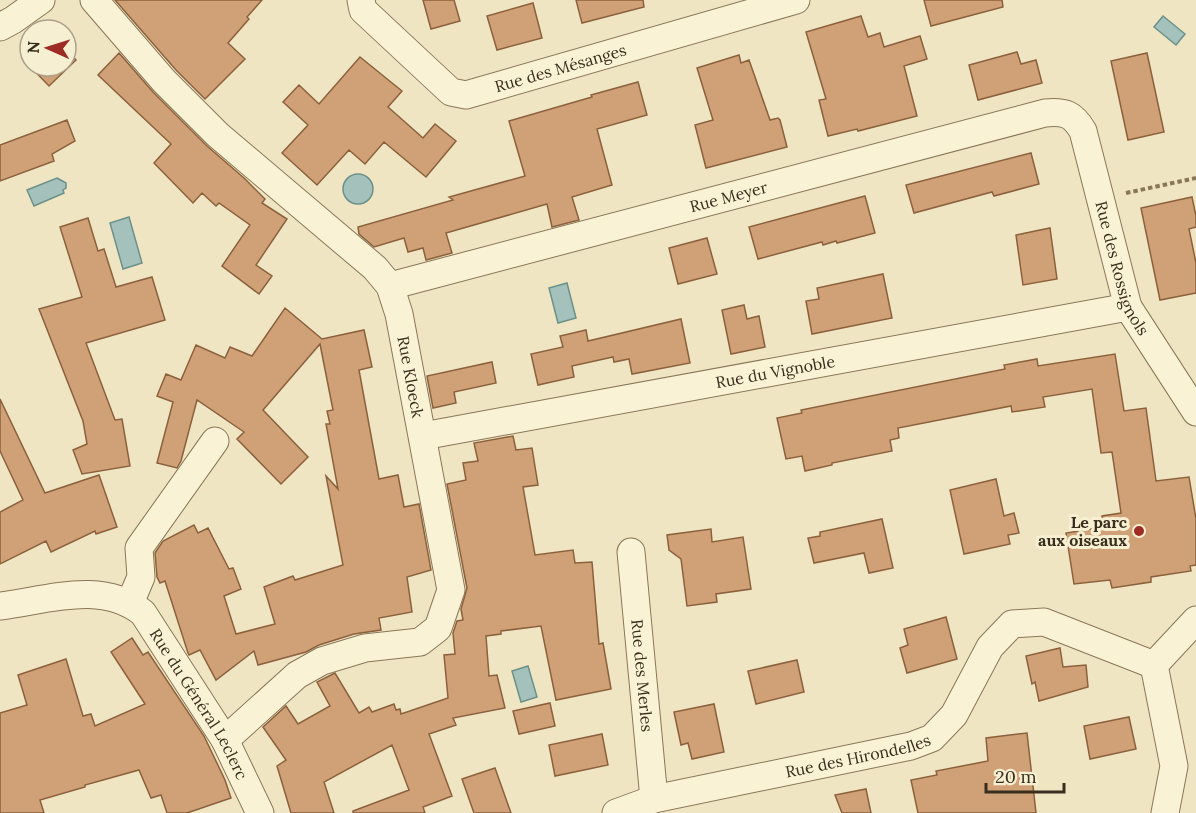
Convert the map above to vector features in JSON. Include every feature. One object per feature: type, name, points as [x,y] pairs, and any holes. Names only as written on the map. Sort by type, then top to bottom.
[{"type":"street","points":[[0,27],[41,0]]},
{"type":"street","name":"Rue Kloeck","points":[[94,0],[164,81],[218,135],[375,268],[390,286],[399,314],[451,590],[438,628],[420,642],[365,648],[322,661],[297,675],[225,740]]},
{"type":"street","name":"Rue des Mésanges","points":[[361,0],[363,10],[451,92],[466,95],[796,0]]},
{"type":"street","name":"Rue Meyer","points":[[390,286],[1045,113],[1068,114]]},
{"type":"street","name":"Rue des Rossignols","points":[[1068,114],[1077,120],[1083,132],[1128,307],[1196,412]]},
{"type":"street","name":"Rue du Vignoble","points":[[423,436],[1128,307]]},
{"type":"street","points":[[0,606],[75,594],[107,596],[130,603],[141,577],[139,548],[214,441]]},
{"type":"street","name":"Rue des Merles","points":[[631,552],[654,799]]},
{"type":"street","name":"Rue du Général Leclerc","points":[[130,603],[143,613],[225,740],[260,813]]},
{"type":"street","points":[[1165,813],[1174,766],[1154,664],[1196,620]]},
{"type":"street","name":"Rue des Hirondelles","points":[[616,813],[654,799],[911,746],[932,738],[954,715],[990,647],[1012,624],[1044,622],[1154,664]]},
{"type":"path","points":[[1099,199],[1196,178]]},
{"type":"water","points":[[1163,16],[1185,34],[1176,45],[1154,27]]},
{"type":"water","points":[[358,174],[369,178],[373,189],[369,200],[358,204],[347,200],[343,189],[347,178]]},
{"type":"water","points":[[57,178],[66,183],[64,193],[34,206],[27,190]]},
{"type":"water","points":[[129,217],[142,263],[123,269],[110,223]]},
{"type":"water","points":[[567,283],[576,318],[558,323],[549,288]]},
{"type":"water","points":[[528,666],[537,697],[521,702],[512,671]]},
{"type":"building","points":[[115,0],[262,0],[228,43],[245,59],[205,99],[176,70]]},
{"type":"building","points":[[423,0],[454,0],[460,21],[431,29]]},
{"type":"building","points":[[576,0],[643,0],[644,7],[582,23]]},
{"type":"building","points":[[924,0],[1002,0],[1003,7],[931,26]]},
{"type":"building","points":[[533,3],[542,38],[497,50],[487,16]]},
{"type":"building","points":[[861,16],[868,37],[880,33],[884,47],[920,36],[927,59],[904,66],[917,116],[828,136],[819,100],[826,99],[806,32]]},
{"type":"building","points":[[1017,52],[1021,64],[1036,60],[1042,83],[978,100],[969,65]]},
{"type":"building","points":[[119,53],[153,92],[207,146],[265,199],[262,203],[287,219],[256,265],[272,276],[259,294],[222,266],[250,225],[219,203],[216,206],[202,193],[193,203],[154,163],[171,144],[98,75]]},
{"type":"building","points":[[1147,53],[1164,132],[1128,140],[1111,61]]},
{"type":"building","points":[[739,55],[741,63],[749,60],[770,120],[778,118],[780,120],[787,147],[706,168],[695,125],[713,120],[697,68]]},
{"type":"building","points":[[360,57],[402,91],[388,107],[423,138],[435,124],[456,141],[426,177],[384,142],[365,164],[349,150],[317,185],[282,153],[308,125],[283,102],[299,85],[319,104]]},
{"type":"building","points":[[41,78],[57,78],[49,86]]},
{"type":"building","points":[[638,82],[647,115],[597,129],[612,185],[572,197],[579,220],[552,227],[547,204],[446,233],[452,253],[426,260],[423,248],[408,252],[404,238],[374,247],[359,234],[358,227],[453,200],[449,197],[525,176],[509,121]]},
{"type":"building","points":[[67,120],[75,141],[52,154],[54,161],[0,181],[0,145]]},
{"type":"building","points":[[1031,153],[1039,184],[994,196],[992,192],[914,213],[906,185]]},
{"type":"building","points":[[865,196],[875,233],[837,243],[836,241],[823,245],[822,242],[758,259],[749,227]]},
{"type":"building","points":[[1192,197],[1196,227],[1189,229],[1196,263],[1196,293],[1160,300],[1141,208]]},
{"type":"building","points":[[88,218],[98,251],[104,249],[116,287],[152,277],[165,320],[86,343],[115,420],[122,419],[130,466],[82,474],[73,450],[87,444],[83,421],[39,309],[82,297],[60,227]]},
{"type":"building","points":[[1050,228],[1057,279],[1023,285],[1016,235]]},
{"type":"building","points":[[707,238],[717,274],[678,284],[669,248]]},
{"type":"building","points":[[883,274],[892,318],[812,334],[806,301],[819,299],[817,288]]},
{"type":"building","points":[[744,305],[747,319],[759,316],[765,347],[731,354],[722,310]]},
{"type":"building","points":[[285,308],[322,339],[364,330],[372,367],[359,370],[379,479],[398,475],[404,507],[419,504],[431,570],[407,577],[412,612],[379,618],[381,630],[354,634],[319,645],[306,652],[258,665],[254,651],[216,680],[200,650],[189,655],[188,653],[165,581],[160,583],[157,577],[155,553],[163,541],[194,525],[198,533],[208,528],[229,569],[233,568],[241,589],[224,596],[236,634],[275,624],[264,587],[293,576],[295,580],[343,565],[326,476],[338,489],[326,424],[330,424],[327,411],[333,410],[320,344],[263,410],[308,457],[281,484],[237,439],[244,432],[197,400],[181,461],[177,468],[157,463],[173,402],[157,396],[166,374],[181,380],[196,345],[225,358],[230,347],[252,356]]},
{"type":"building","points":[[681,319],[690,363],[632,374],[629,359],[614,362],[613,357],[572,366],[574,377],[538,385],[531,354],[563,347],[560,336],[586,330],[588,341]]},
{"type":"building","points":[[1115,354],[1124,411],[1146,408],[1156,481],[1189,477],[1196,519],[1196,565],[1190,566],[1191,571],[1151,577],[1151,582],[1112,588],[1110,580],[1074,584],[1066,533],[1102,527],[1102,516],[1121,513],[1112,452],[1101,453],[1092,389],[1043,397],[1045,407],[1012,412],[1011,406],[898,428],[899,438],[890,440],[892,451],[832,463],[832,465],[805,471],[802,456],[786,459],[777,418],[802,413],[801,410],[1005,369],[1004,365],[1037,359],[1038,366]]},
{"type":"building","points":[[492,362],[496,383],[454,392],[456,403],[433,408],[427,376]]},
{"type":"building","points":[[0,399],[45,493],[99,475],[117,527],[96,534],[95,531],[51,552],[46,541],[0,564],[0,512],[23,500],[0,451]]},
{"type":"building","points":[[513,436],[516,450],[532,448],[538,485],[523,487],[535,555],[573,550],[575,563],[592,562],[599,644],[603,643],[611,689],[556,700],[541,626],[501,631],[501,634],[486,636],[489,676],[497,675],[505,708],[453,718],[456,725],[429,734],[452,796],[423,807],[425,813],[353,813],[353,811],[409,790],[392,745],[324,782],[334,813],[291,813],[277,766],[286,760],[263,727],[286,706],[298,724],[330,706],[317,682],[335,673],[359,713],[369,707],[372,712],[394,704],[396,710],[400,709],[401,714],[448,698],[444,655],[455,654],[453,633],[457,621],[463,620],[461,609],[467,588],[447,484],[466,480],[463,463],[478,461],[474,443]]},
{"type":"building","points":[[996,479],[1004,516],[1014,513],[1019,533],[1008,535],[1010,544],[964,554],[950,490]]},
{"type":"building","points":[[882,519],[893,568],[869,573],[864,553],[814,563],[808,538],[820,536],[820,532]]},
{"type":"building","points":[[711,529],[712,542],[743,537],[751,589],[716,594],[717,602],[687,606],[681,559],[669,550],[667,535]]},
{"type":"building","points":[[946,617],[957,659],[907,673],[900,648],[908,645],[904,629]]},
{"type":"building","points":[[132,638],[143,655],[148,652],[204,736],[231,798],[187,813],[167,813],[161,795],[151,798],[139,770],[40,800],[44,813],[0,813],[0,713],[27,705],[18,675],[66,659],[83,716],[91,714],[95,726],[145,704],[111,652]]},
{"type":"building","points":[[1060,648],[1063,667],[1086,665],[1088,687],[1039,701],[1035,682],[1032,684],[1026,656]]},
{"type":"building","points":[[797,660],[804,692],[756,704],[748,671]]},
{"type":"building","points":[[550,703],[555,726],[519,734],[513,711]]},
{"type":"building","points":[[714,704],[724,752],[692,759],[688,743],[681,745],[674,712]]},
{"type":"building","points":[[1129,717],[1136,749],[1090,759],[1084,726]]},
{"type":"building","points":[[1027,733],[1036,813],[918,813],[911,780],[937,775],[936,771],[988,761],[986,738]]},
{"type":"building","points":[[602,734],[608,765],[555,776],[549,745]]},
{"type":"building","points":[[495,768],[511,813],[474,813],[462,779]]},
{"type":"building","points":[[866,789],[871,813],[842,813],[835,795]]},
{"type":"place","name":"Le parc aux oiseaux","points":[[1139,531]]}]
